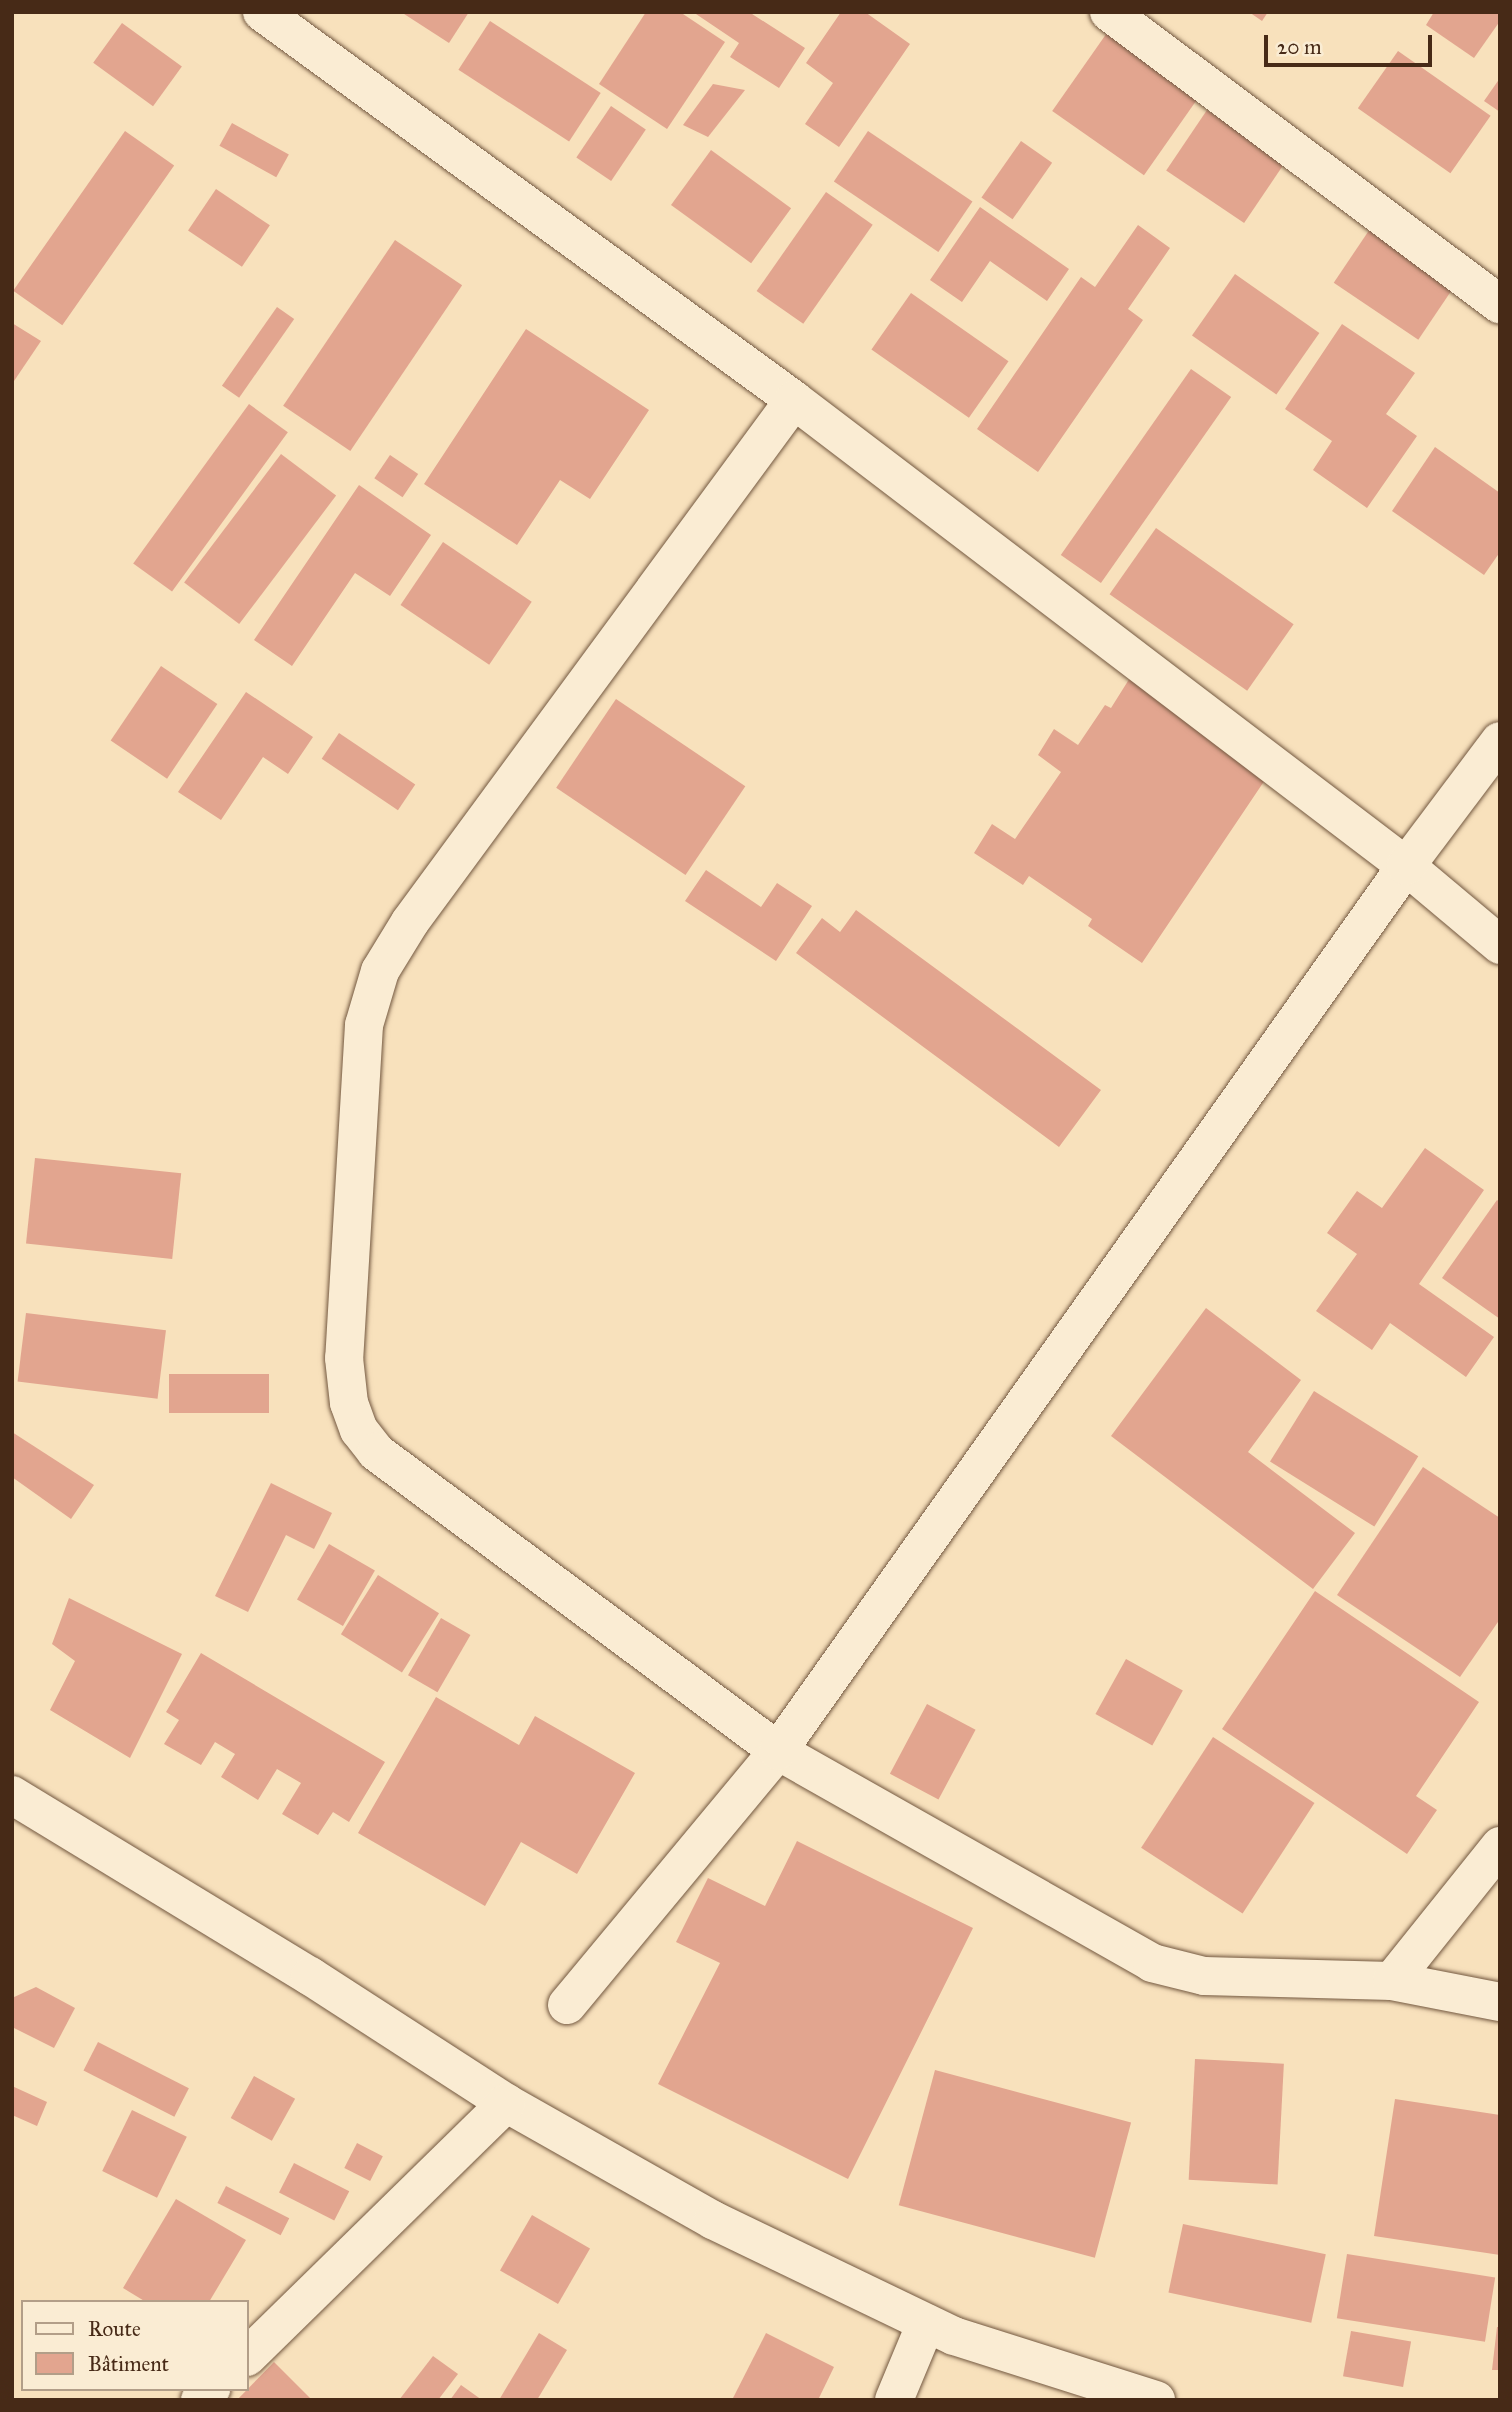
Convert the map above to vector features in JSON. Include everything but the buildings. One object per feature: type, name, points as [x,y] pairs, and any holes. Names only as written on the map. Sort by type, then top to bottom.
[{"type":"street","points":[[262,12],[794,400],[1406,866],[1500,945]]},
{"type":"street","points":[[1110,12],[1500,304]]},
{"type":"street","points":[[794,400],[410,922],[380,971],[364,1025],[344,1358],[349,1403],[359,1430],[376,1452],[778,1751],[1152,1963],[1204,1976],[1392,1981],[1500,2002]]},
{"type":"street","points":[[567,2005],[778,1751],[1406,866],[1500,741]]},
{"type":"street","points":[[12,1795],[310,1976],[506,2103],[713,2220],[926,2323],[1156,2400]]},
{"type":"street","points":[[1392,1981],[1500,1846]]},
{"type":"street","points":[[248,2356],[506,2103]]},
{"type":"street","points":[[894,2400],[926,2323]]}]
